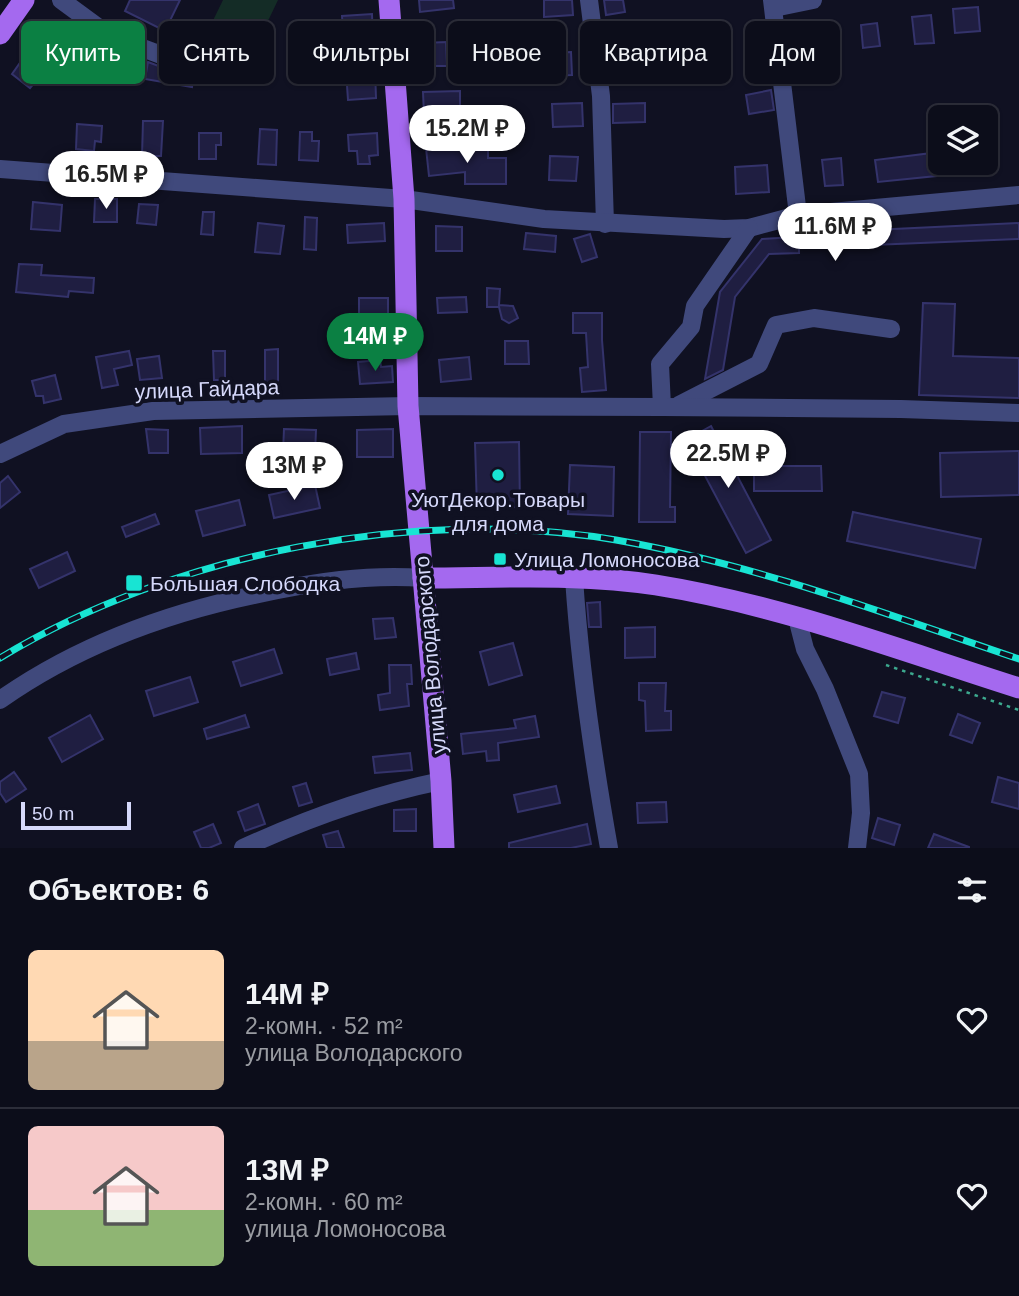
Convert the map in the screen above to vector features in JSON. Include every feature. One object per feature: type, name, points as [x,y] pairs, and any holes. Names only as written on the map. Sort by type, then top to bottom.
[{"type":"main road","points":[[0,34],[24,0]]},
{"type":"main road","name":"улица Володарского","points":[[389,0],[404,199],[408,406],[441,781],[444,848]]},
{"type":"main road","points":[[423,578],[574,578],[655,585],[718,597],[797,618],[1019,688]]},
{"type":"street","points":[[61,0],[110,36],[159,54]]},
{"type":"street","points":[[589,0],[601,96],[605,223]]},
{"type":"street","points":[[798,215],[773,4],[813,0]]},
{"type":"street","points":[[0,169],[404,199],[544,219],[724,229],[749,228],[798,215],[1019,195]]},
{"type":"street","points":[[749,228],[695,306],[691,327],[660,364],[669,407],[759,364],[776,325],[814,318],[891,329]]},
{"type":"street","name":"улица Гайдара","points":[[0,454],[64,424],[153,411],[408,406],[901,408],[1019,413]]},
{"type":"street","points":[[0,700],[59,663],[98,643],[151,622],[217,602],[336,580],[382,576],[423,578]]},
{"type":"street","points":[[574,578],[578,648],[609,848]]},
{"type":"street","points":[[797,618],[805,649],[825,689],[859,774],[861,813],[857,848]]},
{"type":"street","points":[[243,848],[321,816],[395,791],[441,781]]},
{"type":"path","points":[[876,661],[1019,710]]},
{"type":"green space","points":[[223,0],[278,0],[268,21],[213,21]]},
{"type":"building","points":[[130,0],[180,0],[170,21],[159,21],[159,28],[125,11]]},
{"type":"building","points":[[419,0],[453,0],[454,8],[420,12]]},
{"type":"building","points":[[544,0],[572,0],[573,15],[544,17]]},
{"type":"building","points":[[604,0],[623,0],[625,12],[606,15]]},
{"type":"building","points":[[978,7],[980,31],[955,33],[953,9]]},
{"type":"building","points":[[372,14],[372,21],[342,21],[342,16]]},
{"type":"building","points":[[931,15],[934,43],[915,44],[912,17]]},
{"type":"building","points":[[877,23],[880,46],[863,48],[861,25]]},
{"type":"building","points":[[446,42],[447,66],[434,66],[434,43]]},
{"type":"building","points":[[566,52],[571,52],[572,75],[566,75]]},
{"type":"building","points":[[21,61],[21,81],[12,74]]},
{"type":"building","points":[[148,62],[159,66],[159,81],[145,79]]},
{"type":"building","points":[[347,84],[376,84],[376,98],[348,100]]},
{"type":"building","points":[[771,90],[774,110],[749,114],[746,95]]},
{"type":"building","points":[[460,91],[460,115],[424,115],[423,92]]},
{"type":"building","points":[[582,103],[583,126],[553,127],[552,104]]},
{"type":"building","points":[[645,103],[645,122],[613,123],[613,104]]},
{"type":"building","points":[[143,121],[163,121],[161,156],[142,156]]},
{"type":"building","points":[[77,124],[102,126],[101,142],[95,141],[94,151],[76,149]]},
{"type":"building","points":[[260,129],[277,130],[276,165],[258,164]]},
{"type":"building","points":[[300,132],[312,132],[312,141],[319,141],[318,161],[299,160]]},
{"type":"building","points":[[199,133],[221,133],[221,145],[216,145],[216,159],[199,159]]},
{"type":"building","points":[[377,133],[378,155],[369,156],[370,164],[358,164],[357,151],[349,151],[348,135]]},
{"type":"building","points":[[446,146],[446,149],[488,148],[488,158],[506,158],[506,184],[465,184],[465,172],[429,176],[426,148]]},
{"type":"building","points":[[928,153],[928,175],[946,175],[878,182],[875,160]]},
{"type":"building","points":[[550,156],[578,157],[576,181],[549,180]]},
{"type":"building","points":[[841,158],[843,185],[825,186],[822,160]]},
{"type":"building","points":[[767,165],[769,192],[736,194],[735,167]]},
{"type":"building","points":[[95,199],[117,199],[117,222],[94,222]]},
{"type":"building","points":[[33,202],[62,205],[60,231],[31,229]]},
{"type":"building","points":[[139,204],[158,205],[156,225],[137,223]]},
{"type":"building","points":[[203,212],[214,212],[213,235],[201,234]]},
{"type":"building","points":[[305,217],[317,218],[316,250],[304,249]]},
{"type":"building","points":[[258,223],[284,226],[280,254],[255,252]]},
{"type":"building","points":[[384,223],[385,241],[348,243],[347,225]]},
{"type":"building","points":[[1019,223],[1019,239],[799,248],[799,253],[769,254],[735,297],[723,370],[705,379],[720,292],[762,239],[811,236],[811,233]]},
{"type":"building","points":[[436,226],[462,227],[462,251],[436,251]]},
{"type":"building","points":[[526,233],[556,236],[555,252],[524,249]]},
{"type":"building","points":[[590,234],[597,257],[582,262],[574,239]]},
{"type":"building","points":[[19,264],[42,265],[41,275],[94,278],[93,293],[69,291],[68,297],[16,292]]},
{"type":"building","points":[[487,288],[500,289],[499,305],[513,306],[518,318],[509,323],[502,319],[499,307],[487,307]]},
{"type":"building","points":[[466,297],[467,312],[438,313],[437,298]]},
{"type":"building","points":[[359,298],[388,298],[388,316],[359,316]]},
{"type":"building","points":[[923,303],[955,304],[953,356],[1019,358],[1019,398],[919,395]]},
{"type":"building","points":[[573,313],[602,313],[606,390],[582,392],[580,368],[588,367],[586,333],[573,333]]},
{"type":"building","points":[[505,341],[528,341],[529,364],[505,364]]},
{"type":"building","points":[[278,349],[278,382],[265,382],[265,350]]},
{"type":"building","points":[[129,351],[132,365],[114,369],[118,385],[102,388],[96,357]]},
{"type":"building","points":[[213,351],[225,351],[225,380],[214,380]]},
{"type":"building","points":[[159,356],[162,378],[140,380],[137,359]]},
{"type":"building","points":[[469,357],[471,379],[441,382],[439,360]]},
{"type":"building","points":[[380,360],[381,367],[392,366],[393,382],[360,384],[358,362]]},
{"type":"building","points":[[55,375],[61,399],[44,403],[43,396],[36,396],[32,381]]},
{"type":"building","points":[[242,426],[242,453],[201,454],[200,428]]},
{"type":"building","points":[[711,426],[771,540],[746,553],[686,440]]},
{"type":"building","points":[[146,429],[168,430],[168,453],[149,453]]},
{"type":"building","points":[[284,429],[316,430],[315,454],[283,452]]},
{"type":"building","points":[[393,429],[393,457],[357,457],[357,430]]},
{"type":"building","points":[[640,432],[671,432],[670,507],[675,507],[675,522],[639,522]]},
{"type":"building","name":"УютДекор.Товары для дома","points":[[519,442],[520,507],[477,508],[475,443]]},
{"type":"building","points":[[1019,451],[1019,495],[941,497],[940,453]]},
{"type":"building","points":[[570,465],[614,467],[613,516],[568,514]]},
{"type":"building","points":[[754,466],[821,466],[822,491],[754,491]]},
{"type":"building","points":[[8,476],[20,492],[0,508],[0,483]]},
{"type":"building","points":[[315,485],[320,508],[274,518],[269,495]]},
{"type":"building","points":[[239,500],[245,525],[203,536],[196,511]]},
{"type":"building","points":[[853,512],[981,539],[975,568],[847,541]]},
{"type":"building","points":[[155,514],[159,524],[126,537],[122,527]]},
{"type":"building","points":[[67,552],[75,571],[39,588],[30,569]]},
{"type":"building","points":[[600,602],[601,627],[589,627],[587,603]]},
{"type":"building","points":[[393,618],[396,637],[375,639],[373,619]]},
{"type":"building","points":[[655,627],[655,657],[625,658],[625,628]]},
{"type":"building","points":[[513,643],[522,675],[489,685],[480,652]]},
{"type":"building","points":[[274,649],[282,673],[241,686],[233,662]]},
{"type":"building","points":[[356,653],[359,669],[330,675],[327,659]]},
{"type":"building","points":[[389,665],[411,665],[412,684],[407,684],[409,706],[380,710],[378,695],[390,693]]},
{"type":"building","points":[[190,677],[198,702],[154,716],[146,691]]},
{"type":"building","points":[[639,683],[666,683],[665,711],[671,711],[671,730],[646,731],[645,701],[639,700]]},
{"type":"building","points":[[882,692],[905,698],[898,723],[874,716]]},
{"type":"building","points":[[958,714],[980,723],[972,743],[950,735]]},
{"type":"building","points":[[90,715],[103,739],[62,762],[49,738]]},
{"type":"building","points":[[245,715],[249,727],[207,739],[204,729]]},
{"type":"building","points":[[535,716],[539,737],[498,743],[499,760],[487,761],[486,751],[463,754],[461,734],[516,728],[514,720]]},
{"type":"building","points":[[410,753],[412,770],[375,773],[373,757]]},
{"type":"building","points":[[14,772],[26,789],[6,802],[0,793],[0,782]]},
{"type":"building","points":[[998,777],[1019,783],[1019,809],[992,802]]},
{"type":"building","points":[[306,783],[312,802],[299,806],[293,787]]},
{"type":"building","points":[[556,786],[560,803],[518,812],[514,795]]},
{"type":"building","points":[[666,802],[667,822],[638,823],[637,803]]},
{"type":"building","points":[[258,804],[265,824],[245,831],[238,812]]},
{"type":"building","points":[[416,809],[416,831],[394,831],[394,810]]},
{"type":"building","points":[[878,818],[900,825],[894,845],[872,838]]},
{"type":"building","points":[[213,824],[221,843],[201,848],[194,832]]},
{"type":"building","points":[[587,824],[591,844],[571,848],[509,848],[509,843]]},
{"type":"building","points":[[338,831],[344,848],[327,848],[323,835]]},
{"type":"building","points":[[934,834],[969,847],[969,848],[928,848]]},
{"type":"railway","points":[[0,658],[68,621],[141,590],[218,566],[298,547],[379,535],[460,529],[539,531],[616,540],[667,550],[769,576],[1019,659]]},
{"type":"place","name":"УютДекор.Товары для дома","points":[[498,475]]},
{"type":"place","name":"Улица Ломоносова","points":[[500,559]]},
{"type":"place","name":"Большая Слободка","points":[[134,583]]}]
